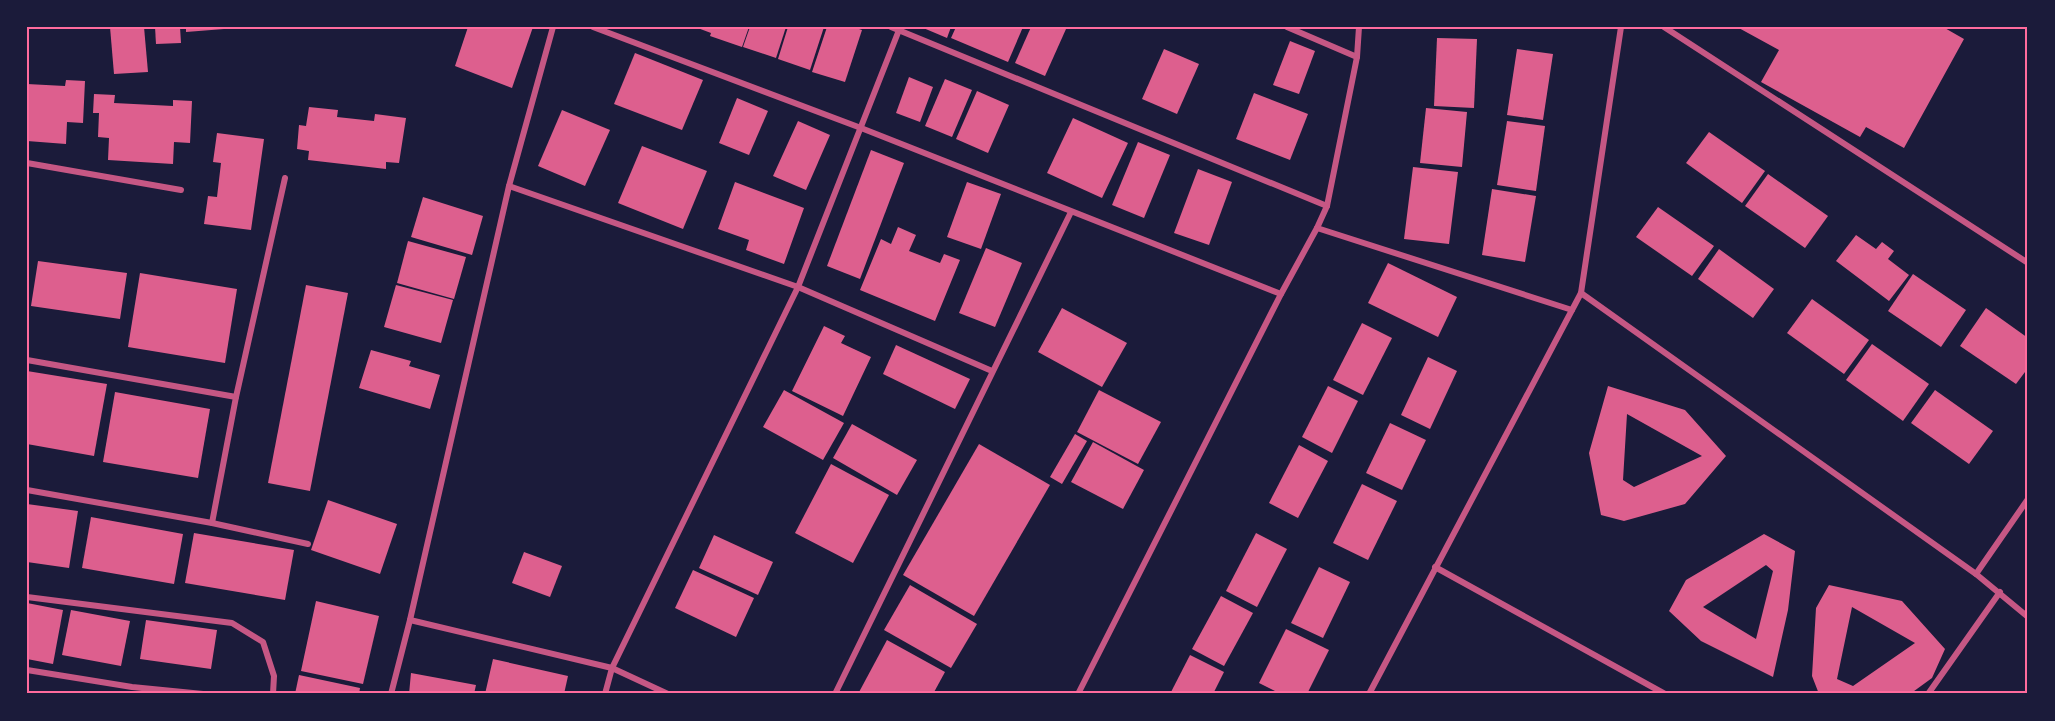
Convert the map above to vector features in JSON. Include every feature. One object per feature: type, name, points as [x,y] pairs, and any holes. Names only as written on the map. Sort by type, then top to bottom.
[{"type":"street","points":[[392,694],[509,186],[553,27]]},
{"type":"street","points":[[593,27],[861,128],[1281,294]]},
{"type":"street","points":[[891,27],[1327,206]]},
{"type":"street","points":[[1287,27],[1357,57]]},
{"type":"street","points":[[1078,694],[1327,206],[1357,57],[1359,27]]},
{"type":"street","points":[[1369,694],[1581,293],[1621,27]]},
{"type":"street","points":[[1664,27],[2028,264]]},
{"type":"street","points":[[605,694],[612,668],[798,287],[899,30]]},
{"type":"street","points":[[27,163],[181,190]]},
{"type":"street","points":[[212,522],[236,397],[285,178]]},
{"type":"street","points":[[509,186],[798,287],[992,371]]},
{"type":"street","points":[[835,694],[1071,212]]},
{"type":"street","points":[[1317,228],[1572,310]]},
{"type":"street","points":[[1581,293],[1976,574],[2028,617]]},
{"type":"street","points":[[27,360],[236,397]]},
{"type":"street","points":[[27,490],[212,522],[308,544]]},
{"type":"street","points":[[1976,574],[2028,499]]},
{"type":"street","points":[[1435,567],[1665,694]]},
{"type":"street","points":[[1928,694],[2000,592]]},
{"type":"street","points":[[27,597],[232,623],[263,642],[274,676],[273,694]]},
{"type":"street","points":[[410,620],[612,668],[668,694]]},
{"type":"street","points":[[27,670],[132,691],[203,694]]},
{"type":"building","points":[[110,27],[144,27],[148,72],[114,74]]},
{"type":"building","points":[[155,27],[180,27],[181,43],[156,44]]},
{"type":"building","points":[[186,27],[224,27],[224,29],[186,32]]},
{"type":"building","points":[[468,27],[533,27],[512,88],[455,66]]},
{"type":"building","points":[[695,27],[749,27],[742,47],[710,36],[711,33]]},
{"type":"building","points":[[750,27],[786,27],[776,58],[743,47]]},
{"type":"building","points":[[788,27],[824,27],[810,70],[778,59]]},
{"type":"building","points":[[827,27],[853,27],[862,30],[845,82],[812,72]]},
{"type":"building","points":[[921,27],[951,27],[947,38]]},
{"type":"building","points":[[956,27],[1023,27],[1008,62],[951,38]]},
{"type":"building","points":[[1031,27],[1066,29],[1045,76],[1015,63]]},
{"type":"building","points":[[1737,27],[1943,27],[1964,39],[1904,148],[1866,127],[1860,137],[1761,82],[1779,50]]},
{"type":"building","points":[[1437,38],[1477,39],[1474,108],[1434,106]]},
{"type":"building","points":[[1290,41],[1315,51],[1299,94],[1273,85]]},
{"type":"building","points":[[1164,49],[1199,64],[1177,114],[1142,99]]},
{"type":"building","points":[[1517,49],[1553,54],[1543,120],[1507,115]]},
{"type":"building","points":[[635,53],[703,80],[682,130],[614,104]]},
{"type":"building","points":[[909,77],[933,87],[920,122],[896,113]]},
{"type":"building","points":[[945,79],[972,90],[952,137],[925,126]]},
{"type":"building","points":[[66,80],[85,81],[83,123],[67,122],[66,144],[27,141],[27,84],[65,86]]},
{"type":"building","points":[[977,91],[1009,105],[988,153],[956,139]]},
{"type":"building","points":[[1254,93],[1308,114],[1290,160],[1236,139]]},
{"type":"building","points":[[94,94],[115,95],[114,103],[173,106],[173,100],[192,101],[190,143],[174,142],[173,164],[108,160],[109,138],[98,137],[99,113],[93,113]]},
{"type":"building","points":[[737,98],[768,111],[749,155],[719,143]]},
{"type":"building","points":[[309,107],[338,110],[337,117],[374,121],[375,114],[406,118],[399,163],[386,162],[386,169],[308,160],[309,151],[297,149],[299,125],[306,126]]},
{"type":"building","points":[[1426,108],[1467,112],[1462,167],[1420,163]]},
{"type":"building","points":[[562,110],[610,130],[585,186],[538,166]]},
{"type":"building","points":[[1073,118],[1128,143],[1102,198],[1047,173]]},
{"type":"building","points":[[798,121],[830,135],[806,190],[773,176]]},
{"type":"building","points":[[1507,121],[1545,126],[1536,191],[1497,185]]},
{"type":"building","points":[[1709,132],[1765,171],[1742,203],[1686,163]]},
{"type":"building","points":[[217,133],[264,139],[251,230],[204,224],[208,196],[217,197],[221,163],[213,162]]},
{"type":"building","points":[[1138,142],[1170,155],[1144,218],[1112,205]]},
{"type":"building","points":[[642,146],[707,171],[683,229],[618,203]]},
{"type":"building","points":[[871,150],[904,163],[860,279],[827,266]]},
{"type":"building","points":[[1413,167],[1458,172],[1449,244],[1404,239]]},
{"type":"building","points":[[1198,169],[1232,182],[1209,245],[1174,233]]},
{"type":"building","points":[[1768,174],[1828,216],[1805,248],[1745,206]]},
{"type":"building","points":[[735,182],[804,208],[784,264],[746,250],[749,240],[718,229]]},
{"type":"building","points":[[967,182],[1001,194],[981,249],[947,237]]},
{"type":"building","points":[[1492,189],[1536,196],[1525,262],[1482,255]]},
{"type":"building","points":[[423,197],[483,216],[472,255],[411,237]]},
{"type":"building","points":[[1658,207],[1714,246],[1692,276],[1636,237]]},
{"type":"building","points":[[898,227],[916,235],[909,251],[940,263],[944,254],[960,260],[935,321],[860,290],[881,239],[891,244]]},
{"type":"building","points":[[1856,235],[1876,249],[1882,242],[1894,251],[1888,259],[1909,275],[1889,301],[1836,261]]},
{"type":"building","points":[[408,241],[466,257],[454,299],[397,283]]},
{"type":"building","points":[[986,248],[1022,263],[995,327],[959,313]]},
{"type":"building","points":[[1719,249],[1774,289],[1753,318],[1698,279]]},
{"type":"building","points":[[38,261],[127,273],[120,319],[31,306]]},
{"type":"building","points":[[1388,263],[1457,297],[1438,337],[1368,303]]},
{"type":"building","points":[[140,273],[237,289],[225,363],[128,347]]},
{"type":"building","points":[[1913,274],[1966,310],[1941,347],[1888,311]]},
{"type":"building","points":[[306,285],[348,293],[310,491],[268,483]]},
{"type":"building","points":[[396,285],[453,300],[441,343],[384,327]]},
{"type":"building","points":[[1812,299],[1869,340],[1844,374],[1787,333]]},
{"type":"building","points":[[1062,308],[1127,343],[1102,387],[1038,352]]},
{"type":"building","points":[[1986,308],[2028,338],[2028,368],[2016,384],[1960,346]]},
{"type":"building","points":[[1362,323],[1392,338],[1363,395],[1333,380]]},
{"type":"building","points":[[824,326],[845,336],[841,343],[871,357],[843,416],[792,391]]},
{"type":"building","points":[[1872,344],[1929,384],[1903,421],[1846,380]]},
{"type":"building","points":[[896,345],[970,379],[955,409],[883,374]]},
{"type":"building","points":[[371,350],[411,361],[409,366],[440,375],[430,409],[359,388]]},
{"type":"building","points":[[1428,357],[1457,371],[1430,429],[1401,415]]},
{"type":"building","points":[[27,371],[107,384],[94,456],[27,444]]},
{"type":"building","points":[[1328,386],[1358,401],[1332,453],[1302,437]]},
{"type":"building","points":[[1608,386],[1685,410],[1726,456],[1685,504],[1624,521],[1601,515],[1589,453]],"holes":[[[1627,414],[1702,456],[1634,487],[1623,480]]]},
{"type":"building","points":[[784,390],[844,423],[823,460],[763,427]]},
{"type":"building","points":[[1099,390],[1161,422],[1138,464],[1077,432]]},
{"type":"building","points":[[1935,390],[1993,431],[1969,464],[1911,423]]},
{"type":"building","points":[[115,392],[210,409],[198,478],[103,462]]},
{"type":"building","points":[[1390,423],[1426,440],[1402,490],[1366,473]]},
{"type":"building","points":[[852,424],[917,460],[897,495],[833,458]]},
{"type":"building","points":[[1075,434],[1087,441],[1062,484],[1050,477]]},
{"type":"building","points":[[1093,442],[1144,470],[1123,509],[1071,482]]},
{"type":"building","points":[[979,444],[1050,485],[974,616],[903,575]]},
{"type":"building","points":[[1299,445],[1328,461],[1298,518],[1269,503]]},
{"type":"building","points":[[831,464],[889,495],[853,563],[795,533]]},
{"type":"building","points":[[1362,484],[1397,501],[1368,560],[1333,543]]},
{"type":"building","points":[[328,500],[397,524],[380,574],[311,550]]},
{"type":"building","points":[[27,504],[78,511],[69,568],[27,562]]},
{"type":"building","points":[[91,517],[183,534],[174,584],[82,568]]},
{"type":"building","points":[[194,533],[294,550],[285,600],[185,583]]},
{"type":"building","points":[[1256,533],[1287,549],[1257,607],[1226,591]]},
{"type":"building","points":[[1764,534],[1795,551],[1788,610],[1773,677],[1701,641],[1669,611],[1686,580]],"holes":[[[1766,565],[1773,571],[1756,639],[1703,607]]]},
{"type":"building","points":[[714,535],[773,562],[758,595],[699,568]]},
{"type":"building","points":[[524,552],[562,566],[550,597],[512,583]]},
{"type":"building","points":[[1319,567],[1350,582],[1323,638],[1291,623]]},
{"type":"building","points":[[693,570],[754,598],[736,637],[675,608]]},
{"type":"building","points":[[910,585],[977,624],[951,668],[884,630]]},
{"type":"building","points":[[1829,585],[1902,601],[1945,649],[1932,678],[1910,694],[1819,694],[1812,676],[1816,608]],"holes":[[[1852,607],[1915,643],[1853,686],[1837,679]]]},
{"type":"building","points":[[1221,596],[1253,613],[1224,666],[1192,649]]},
{"type":"building","points":[[316,601],[379,616],[363,684],[301,671]]},
{"type":"building","points":[[27,603],[63,610],[53,664],[27,659]]},
{"type":"building","points":[[71,610],[130,621],[121,666],[62,655]]},
{"type":"building","points":[[146,620],[217,630],[211,669],[140,659]]},
{"type":"building","points":[[1286,629],[1329,650],[1307,694],[1281,694],[1259,683]]},
{"type":"building","points":[[887,640],[945,672],[933,694],[858,694]]},
{"type":"building","points":[[1190,655],[1224,672],[1213,694],[1170,694]]},
{"type":"building","points":[[493,659],[568,676],[564,694],[485,694]]},
{"type":"building","points":[[411,673],[476,685],[474,694],[409,694]]},
{"type":"building","points":[[299,675],[360,688],[359,694],[295,694]]}]
